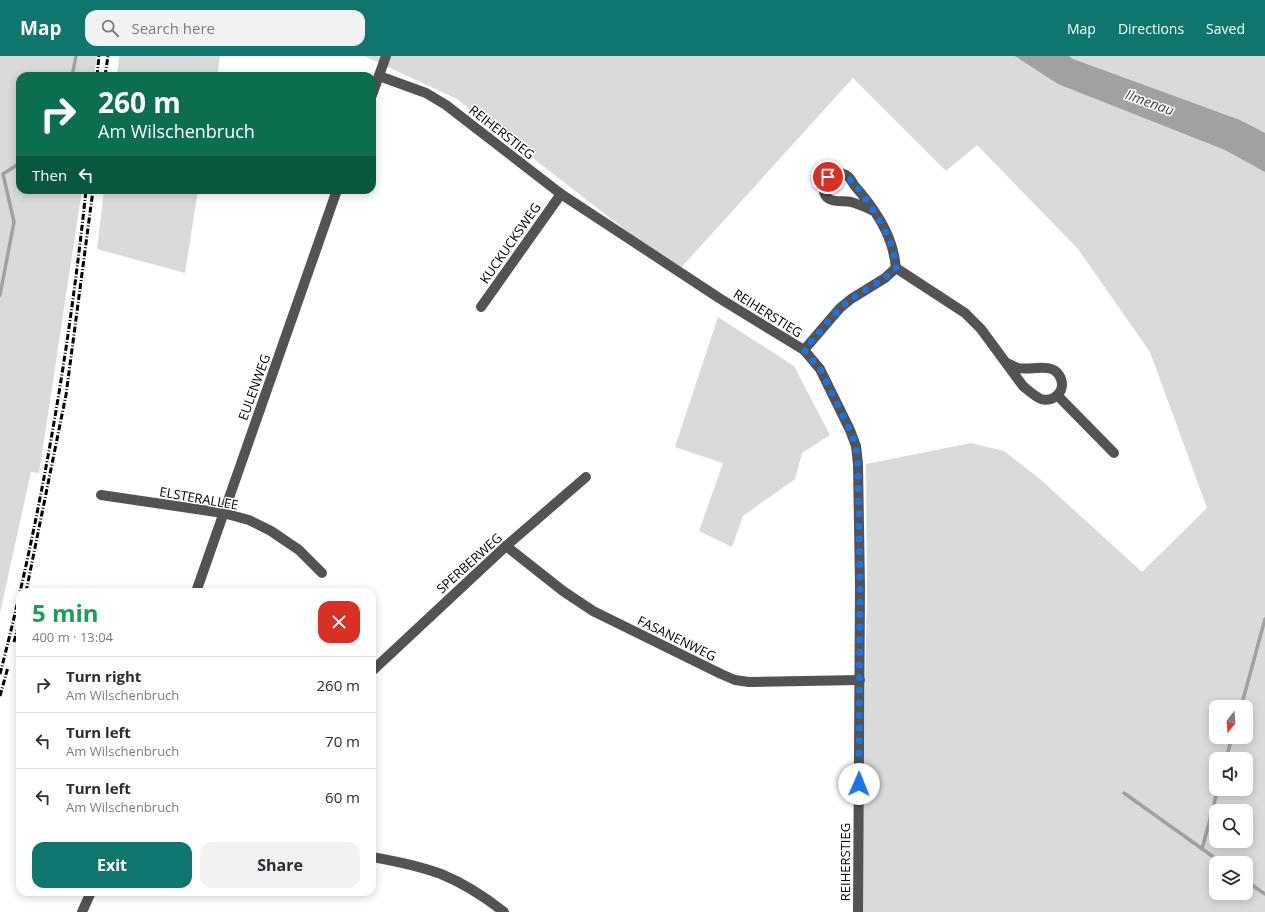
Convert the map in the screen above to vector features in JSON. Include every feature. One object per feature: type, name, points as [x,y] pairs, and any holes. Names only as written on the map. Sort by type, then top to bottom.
[{"type":"street","points":[[376,84],[386,56]]},
{"type":"street","name":"REIHERSTIEG","points":[[379,76],[426,93],[446,105],[561,194],[719,298],[804,350],[820,369],[850,430],[856,446],[858,464],[860,680],[858,912]]},
{"type":"street","points":[[874,211],[850,202],[838,202],[831,200],[826,195],[824,188],[828,177],[833,173],[838,172],[847,176],[874,211],[883,226],[891,245],[896,268],[965,313],[981,329],[1024,386],[1031,393],[1040,399],[1050,399],[1058,396],[1062,382],[1059,374],[1054,371],[1038,367],[1017,368],[1007,363]]},
{"type":"street","name":"EULENWEG","points":[[197,588],[336,194]]},
{"type":"street","name":"KUCKUCKSWEG","points":[[481,307],[561,194]]},
{"type":"street","points":[[804,350],[840,308],[851,299],[885,278],[896,268]]},
{"type":"street","points":[[1058,396],[1114,453]]},
{"type":"street","name":"SPERBERWEG","points":[[376,667],[506,546],[586,477]]},
{"type":"street","name":"ELSTERALLEE","points":[[101,495],[223,513],[249,520],[271,530],[299,550],[322,573]]},
{"type":"street","name":"FASANENWEG","points":[[506,546],[563,591],[593,611],[735,680],[749,682],[860,680]]},
{"type":"street","points":[[376,857],[411,865],[440,874],[465,886],[490,901],[504,912]]},
{"type":"street","points":[[82,912],[89,896]]},
{"type":"shaded area","points":[[0,56],[97,56],[95,72],[16,72],[16,194],[81,194],[39,473],[31,472],[0,613]]},
{"type":"shaded area","points":[[119,56],[220,56],[218,72],[117,72]]},
{"type":"shaded area","points":[[364,56],[1265,56],[1265,912],[863,912],[862,856],[867,593],[866,464],[971,443],[1004,451],[1040,479],[1142,572],[1207,508],[1150,352],[1078,249],[977,145],[946,171],[853,78],[678,271],[457,99]]},
{"type":"shaded area","points":[[104,194],[197,194],[185,273],[97,249]]},
{"type":"shaded area","points":[[718,317],[794,366],[830,435],[802,453],[795,479],[743,516],[732,547],[699,531],[723,463],[675,447]]},
{"type":"water","name":"Ilmenau","points":[[1015,56],[1069,56],[1073,59],[1240,120],[1265,133],[1265,172],[1225,150],[1058,84]]},
{"type":"waterway","points":[[73,72],[76,56]]},
{"type":"waterway","points":[[0,295],[14,222],[3,174],[16,166]]},
{"type":"waterway","points":[[1243,700],[1265,619]]},
{"type":"waterway","points":[[1228,752],[1230,744]]},
{"type":"waterway","points":[[1124,793],[1212,856]]},
{"type":"waterway","points":[[1202,849],[1216,796]]},
{"type":"waterway","points":[[1253,886],[1265,894]]},
{"type":"railway","points":[[97,72],[99,56]]},
{"type":"railway","points":[[106,72],[108,56]]},
{"type":"railway","points":[[21,588],[52,434],[71,312],[86,194]]},
{"type":"railway","points":[[27,588],[66,395],[92,194]]},
{"type":"railway","points":[[0,674],[16,610]]},
{"type":"railway","points":[[14,642],[16,635]]},
{"type":"railway","points":[[0,696],[8,667]]},
{"type":"route","points":[[828,177],[833,173],[838,172],[847,176],[865,198],[883,226],[891,245],[896,268],[885,278],[851,299],[840,308],[804,350],[820,369],[850,430],[856,446],[858,464],[860,586],[859,784]]}]
